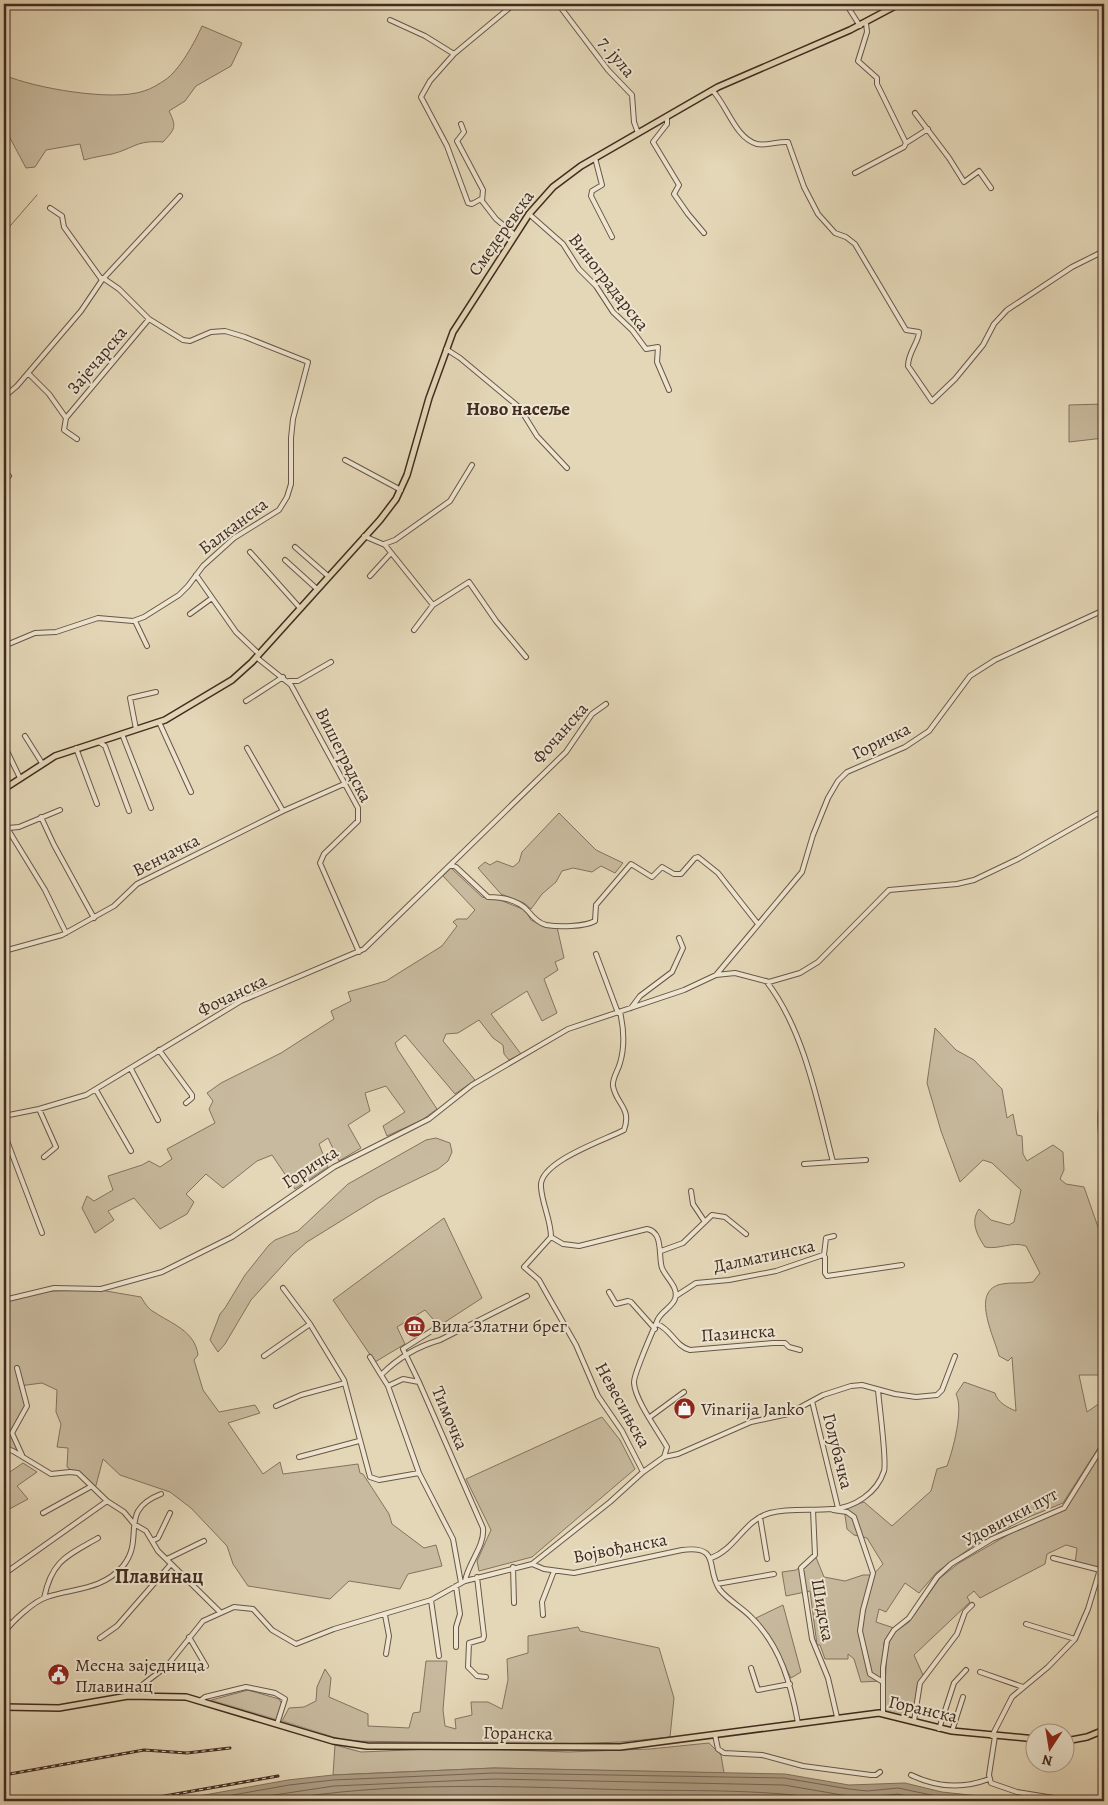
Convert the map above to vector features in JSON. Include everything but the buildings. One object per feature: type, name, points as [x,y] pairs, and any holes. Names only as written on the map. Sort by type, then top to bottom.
[{"type":"main road","name":"Смедеревска","points":[[4,790],[42,763],[76,748],[159,722],[185,710],[226,684],[258,655],[387,512],[400,490],[411,464],[428,400],[446,349],[462,315],[529,214],[556,183],[595,158],[712,90],[860,26],[899,4]]},
{"type":"main road","name":"Горанска","points":[[4,1707],[59,1708],[136,1695],[178,1696],[201,1700],[339,1742],[367,1746],[611,1748],[837,1717],[883,1713],[952,1731],[1026,1738]]},
{"type":"main road","points":[[1076,1739],[1104,1730]]},
{"type":"street","points":[[461,124],[464,132],[457,141],[483,190],[481,199],[472,204],[468,203],[447,146],[421,97],[430,81],[454,54],[514,4]]},
{"type":"street","name":"7. јула","points":[[558,4],[608,70],[632,95],[634,122],[638,133]]},
{"type":"street","points":[[846,4],[860,26]]},
{"type":"street","points":[[390,20],[426,36],[454,54]]},
{"type":"street","points":[[866,22],[867,32],[858,61],[877,78],[877,84],[906,143]]},
{"type":"street","points":[[712,90],[734,122],[752,141],[766,144],[788,142],[804,187],[818,214],[829,228],[855,244],[906,330],[918,332],[918,337],[911,348],[908,366],[914,377],[933,401],[983,345],[994,324],[1006,310],[1072,267],[1104,251]]},
{"type":"street","points":[[915,113],[928,128],[964,182],[979,172],[990,188]]},
{"type":"street","points":[[667,116],[667,124],[653,142],[679,185],[674,194],[704,233]]},
{"type":"street","points":[[855,173],[904,147],[906,143],[928,128]]},
{"type":"street","points":[[595,158],[602,185],[592,192],[591,196],[612,237]]},
{"type":"street","points":[[4,397],[13,390],[81,311],[102,279],[180,196]]},
{"type":"street","points":[[481,199],[496,219],[515,235]]},
{"type":"street","name":"Зајечарска","points":[[50,208],[62,216],[64,227],[102,279],[118,289],[149,320],[187,341],[218,331],[232,332],[308,362],[293,419],[290,451]]},
{"type":"street","name":"Виноградарска","points":[[529,214],[562,244],[579,269],[605,297],[614,312],[632,330],[642,347],[646,349],[658,347],[657,362],[669,390]]},
{"type":"street","name":"Зајечарска","points":[[66,418],[149,320]]},
{"type":"street","points":[[446,349],[460,358],[519,407],[538,436],[566,468]]},
{"type":"street","points":[[28,373],[49,394],[66,418],[64,430],[77,439]]},
{"type":"street","name":"Балканска","points":[[135,621],[179,595],[203,566],[234,538],[262,522],[282,507],[291,484],[290,451]]},
{"type":"street","points":[[345,460],[400,490]]},
{"type":"street","points":[[384,544],[395,540],[450,501],[472,465]]},
{"type":"street","points":[[4,471],[9,476]]},
{"type":"street","points":[[364,536],[384,544],[433,605]]},
{"type":"street","points":[[295,547],[328,576]]},
{"type":"street","points":[[250,552],[300,608]]},
{"type":"street","points":[[370,576],[391,553]]},
{"type":"street","points":[[285,560],[317,589]]},
{"type":"street","name":"Вишеградска","points":[[196,575],[238,635],[288,681],[356,804],[360,818],[324,854],[320,863],[359,952]]},
{"type":"street","points":[[414,630],[433,605],[469,582],[496,621],[526,657]]},
{"type":"street","points":[[190,614],[212,598]]},
{"type":"street","name":"Горичка","points":[[4,1300],[54,1288],[101,1289],[162,1272],[232,1237],[329,1170],[361,1151],[429,1118],[472,1085],[560,1034],[684,990],[716,974],[802,872],[813,835],[830,793],[847,772],[905,747],[929,731],[970,676],[1007,652],[1104,610]]},
{"type":"street","points":[[4,646],[35,634],[56,632],[98,618],[135,621],[147,646]]},
{"type":"street","points":[[288,681],[298,681],[331,662]]},
{"type":"street","points":[[246,701],[283,677]]},
{"type":"street","points":[[136,730],[130,698],[156,692]]},
{"type":"street","name":"Фочанска","points":[[4,1116],[74,1100],[96,1090],[242,1001],[359,952],[376,938],[566,752],[592,714],[606,704]]},
{"type":"street","points":[[159,722],[191,792]]},
{"type":"street","points":[[122,734],[151,808]]},
{"type":"street","points":[[25,736],[42,763]]},
{"type":"street","points":[[96,741],[105,746],[129,812]]},
{"type":"street","points":[[4,745],[20,778]]},
{"type":"street","points":[[76,748],[97,804]]},
{"type":"street","points":[[247,748],[283,812]]},
{"type":"street","name":"Венчачка","points":[[4,951],[66,933],[114,906],[137,884],[344,784]]},
{"type":"street","points":[[8,828],[18,827],[60,810]]},
{"type":"street","name":"Горичка","points":[[716,974],[735,973],[766,981],[792,976],[813,966],[889,890],[957,884],[974,880],[1018,859],[1104,810]]},
{"type":"street","points":[[41,817],[94,918]]},
{"type":"street","points":[[4,823],[45,890],[66,933]]},
{"type":"street","points":[[451,865],[456,867],[488,897],[502,898],[515,903],[526,909],[532,917],[546,924],[569,925],[595,921],[596,905],[631,864],[652,877],[662,867],[674,874],[681,874],[698,857],[718,873],[758,924]]},
{"type":"street","name":"Горичка","points":[[631,1008],[640,996],[672,972],[683,948],[680,938]]},
{"type":"street","points":[[596,954],[619,1012],[624,1036],[620,1062],[613,1083],[625,1111],[626,1122],[624,1130],[556,1164],[544,1175],[541,1188],[551,1236],[563,1244],[579,1246],[649,1229],[655,1233],[661,1251],[662,1267],[675,1288],[676,1296]]},
{"type":"street","points":[[766,981],[782,1005],[799,1044],[811,1079],[833,1162]]},
{"type":"street","points":[[159,1050],[192,1095],[192,1098],[186,1103]]},
{"type":"street","points":[[131,1068],[158,1120]]},
{"type":"street","points":[[96,1090],[131,1151]]},
{"type":"street","points":[[39,1109],[56,1147],[44,1157]]},
{"type":"street","points":[[4,1133],[42,1233]]},
{"type":"street","points":[[804,1164],[866,1160]]},
{"type":"street","points":[[691,1191],[692,1204],[705,1222]]},
{"type":"street","points":[[661,1251],[684,1243],[712,1216],[724,1217],[746,1234]]},
{"type":"street","name":"Невесињска","points":[[551,1236],[524,1267],[539,1280],[576,1345],[598,1396],[622,1430],[643,1472]]},
{"type":"street","points":[[824,1255],[826,1238],[834,1236]]},
{"type":"street","name":"Далматинска","points":[[664,1457],[667,1447],[637,1393],[634,1382],[659,1317],[672,1304],[676,1296],[696,1283],[729,1280],[776,1271],[824,1255],[825,1273],[827,1276],[902,1265]]},
{"type":"street","points":[[283,1288],[310,1324],[345,1383],[369,1475],[373,1479],[419,1473]]},
{"type":"street","points":[[609,1292],[616,1304],[631,1302],[655,1330]]},
{"type":"street","points":[[381,1375],[391,1365],[406,1355],[527,1296]]},
{"type":"street","points":[[264,1356],[310,1324]]},
{"type":"street","name":"Пазинска","points":[[657,1324],[664,1328],[682,1346],[690,1350],[774,1343],[785,1343],[789,1347],[800,1350]]},
{"type":"street","points":[[420,1382],[403,1350],[405,1346],[436,1328]]},
{"type":"street","points":[[136,1695],[138,1689],[167,1666],[203,1621],[220,1612],[238,1606],[253,1609],[272,1630],[296,1644],[334,1629],[431,1600],[461,1583],[477,1577],[532,1564],[610,1502],[643,1472],[664,1457],[678,1454],[751,1422],[788,1414],[833,1391],[851,1386],[862,1386],[916,1397],[937,1395],[942,1390],[955,1356]]},
{"type":"street","points":[[370,1357],[388,1386],[419,1473],[453,1539],[461,1583],[460,1615],[456,1627],[456,1647]]},
{"type":"street","points":[[17,1368],[27,1405],[12,1433],[22,1456]]},
{"type":"street","name":"Тимочка","points":[[388,1386],[403,1379],[420,1382],[483,1528],[483,1537],[461,1583]]},
{"type":"street","points":[[276,1406],[301,1395],[345,1383]]},
{"type":"street","points":[[798,1723],[790,1684],[778,1655],[758,1625],[720,1590],[711,1558],[723,1553],[748,1525],[760,1517],[781,1511],[838,1508],[865,1498],[884,1470],[878,1390]]},
{"type":"street","points":[[650,1417],[684,1392]]},
{"type":"street","name":"Голубачка","points":[[812,1401],[838,1508]]},
{"type":"street","points":[[300,1457],[360,1441]]},
{"type":"street","name":"Удовички пут","points":[[883,1713],[884,1654],[889,1636],[909,1618],[938,1576],[951,1564],[992,1539],[1064,1508],[1104,1444]]},
{"type":"street","points":[[4,1448],[22,1456],[52,1475],[76,1472],[107,1501],[121,1510],[134,1524],[146,1531],[152,1542],[167,1560],[220,1612]]},
{"type":"street","points":[[43,1513],[90,1486]]},
{"type":"street","points":[[4,1633],[11,1624],[44,1598],[94,1586],[113,1575],[128,1558],[134,1537],[134,1518],[144,1502],[161,1494]]},
{"type":"street","points":[[4,1574],[107,1501]]},
{"type":"street","points":[[830,1509],[846,1512],[854,1517],[872,1569],[873,1578],[863,1610],[861,1640],[870,1674],[883,1682]]},
{"type":"street","name":"Шидска","points":[[813,1510],[814,1555],[801,1568],[812,1638],[828,1678],[837,1717]]},
{"type":"street","points":[[152,1542],[160,1536],[170,1513]]},
{"type":"street","points":[[760,1517],[767,1559]]},
{"type":"street","points":[[44,1598],[50,1578],[61,1560],[98,1538]]},
{"type":"street","points":[[167,1560],[204,1541]]},
{"type":"street","name":"Војвођанска","points":[[532,1564],[554,1571],[574,1573],[689,1549],[701,1550],[711,1558]]},
{"type":"street","points":[[989,1779],[993,1736],[1010,1700],[1048,1667],[1075,1639],[1088,1609],[1104,1556]]},
{"type":"street","points":[[1053,1558],[1100,1570]]},
{"type":"street","points":[[100,1638],[117,1626],[171,1564]]},
{"type":"street","points":[[513,1567],[514,1603]]},
{"type":"street","points":[[543,1615],[542,1602],[554,1571]]},
{"type":"street","points":[[717,1584],[774,1574]]},
{"type":"street","points":[[477,1577],[484,1636],[483,1639],[469,1643],[468,1667],[477,1676],[486,1677]]},
{"type":"street","points":[[431,1600],[439,1656]]},
{"type":"street","points":[[914,1721],[920,1683],[957,1634],[965,1612],[972,1605]]},
{"type":"street","points":[[385,1615],[389,1636],[386,1654]]},
{"type":"street","points":[[4,1618],[11,1624]]},
{"type":"street","points":[[1026,1624],[1075,1639]]},
{"type":"street","points":[[189,1637],[206,1666]]},
{"type":"street","points":[[751,1668],[758,1690],[790,1684]]},
{"type":"street","points":[[939,1728],[954,1683],[966,1670]]},
{"type":"street","points":[[980,1672],[1023,1687]]},
{"type":"street","points":[[201,1700],[204,1697],[244,1687],[275,1693],[285,1699],[277,1724]]},
{"type":"street","points":[[952,1731],[963,1697]]},
{"type":"street","points":[[715,1735],[718,1749],[724,1753],[762,1755],[803,1766],[871,1775],[876,1775],[880,1772]]},
{"type":"street","points":[[911,1775],[932,1783],[961,1786],[989,1779]]},
{"type":"street","points":[[989,1779],[1001,1788],[1072,1801]]},
{"type":"shaded area","points":[[202,26],[242,43],[231,66],[196,86],[185,101],[169,111],[174,128],[163,142],[141,143],[120,152],[84,160],[80,144],[46,150],[35,167],[26,168],[10,138],[4,136],[4,75],[34,85],[74,92],[113,95],[144,91],[165,80],[176,70],[191,48]]},
{"type":"shaded area","points":[[1104,404],[1104,438],[1069,442],[1069,405]]},
{"type":"shaded area","points":[[559,813],[596,850],[623,863],[615,873],[601,866],[592,872],[573,868],[562,871],[556,882],[542,894],[531,909],[524,903],[501,894],[478,868],[485,862],[490,865],[497,861],[513,867],[519,862],[522,852]]},
{"type":"shaded area","points":[[451,868],[482,897],[500,900],[525,910],[531,920],[546,927],[557,927],[564,958],[555,962],[558,970],[544,979],[557,1013],[542,1021],[527,991],[491,1014],[521,1054],[509,1060],[504,1054],[503,1045],[493,1038],[479,1020],[458,1033],[446,1034],[443,1041],[475,1080],[455,1094],[405,1035],[395,1043],[398,1050],[437,1109],[422,1120],[387,1136],[383,1126],[405,1112],[386,1086],[365,1093],[370,1111],[348,1125],[361,1148],[339,1161],[328,1138],[319,1144],[328,1167],[295,1189],[272,1155],[257,1161],[223,1188],[206,1174],[186,1194],[194,1202],[187,1214],[160,1229],[134,1198],[108,1211],[114,1220],[95,1233],[82,1208],[87,1196],[94,1201],[113,1190],[108,1176],[149,1161],[160,1167],[172,1159],[167,1149],[215,1123],[209,1109],[213,1101],[207,1093],[221,1083],[281,1053],[334,1019],[331,1011],[351,1001],[348,992],[386,981],[442,946],[457,926],[453,922],[457,919],[467,919],[475,910],[443,876]]},
{"type":"shaded area","points":[[935,1028],[956,1050],[974,1060],[1002,1089],[1007,1118],[1013,1114],[1017,1135],[1022,1136],[1023,1154],[1027,1161],[1053,1145],[1063,1152],[1064,1170],[1060,1179],[1066,1184],[1084,1187],[1104,1244],[1104,1375],[1079,1375],[1087,1412],[1104,1400],[1104,1439],[1063,1503],[1029,1517],[976,1544],[937,1572],[919,1593],[905,1583],[886,1612],[879,1609],[876,1622],[894,1628],[884,1643],[881,1681],[861,1682],[854,1659],[848,1654],[848,1659],[825,1659],[820,1645],[817,1645],[810,1591],[786,1596],[782,1572],[796,1570],[815,1555],[824,1577],[845,1581],[863,1575],[873,1575],[883,1564],[867,1538],[854,1535],[847,1529],[844,1508],[864,1502],[892,1526],[931,1491],[937,1469],[947,1466],[955,1440],[959,1409],[956,1394],[964,1382],[995,1393],[1000,1402],[1016,1411],[1012,1357],[1008,1361],[999,1356],[989,1327],[985,1305],[987,1295],[992,1288],[1002,1284],[1033,1282],[1040,1273],[1026,1246],[1016,1244],[985,1247],[977,1233],[975,1219],[979,1209],[991,1220],[1009,1225],[1014,1222],[1021,1190],[992,1163],[983,1160],[960,1182],[941,1131],[927,1083]]},
{"type":"shaded area","points":[[1104,1091],[1104,1166],[1100,1148],[1098,1116]]},
{"type":"shaded area","points":[[436,1138],[450,1143],[452,1152],[448,1161],[438,1169],[378,1198],[307,1242],[293,1254],[251,1300],[225,1344],[218,1352],[210,1340],[220,1314],[245,1275],[269,1245],[275,1240],[298,1231],[348,1184],[426,1140]]},
{"type":"shaded area","points":[[444,1218],[482,1298],[439,1326],[425,1310],[397,1327],[405,1344],[375,1362],[333,1300]]},
{"type":"shaded area","points":[[100,1290],[141,1297],[152,1311],[188,1334],[196,1347],[198,1355],[194,1360],[203,1390],[219,1412],[255,1405],[260,1413],[228,1423],[263,1474],[280,1462],[283,1474],[358,1464],[360,1473],[363,1474],[389,1514],[392,1524],[424,1548],[436,1545],[442,1566],[408,1574],[400,1589],[349,1581],[330,1599],[248,1586],[233,1564],[227,1546],[191,1508],[170,1492],[120,1475],[103,1459],[95,1489],[67,1467],[68,1448],[57,1447],[61,1424],[56,1412],[57,1390],[42,1383],[19,1386],[26,1407],[11,1432],[18,1453],[4,1450],[4,1301],[46,1291]]},
{"type":"shaded area","points":[[602,1417],[620,1440],[635,1469],[532,1557],[479,1571],[477,1561],[491,1530],[466,1479]]},
{"type":"shaded area","points":[[1103,1450],[1104,1539],[1099,1569],[1075,1563],[1077,1548],[1066,1545],[1047,1554],[1045,1564],[980,1598],[974,1591],[967,1597],[970,1602],[914,1655],[923,1675],[917,1687],[916,1707],[907,1706],[906,1717],[884,1711],[887,1646],[895,1632],[909,1622],[940,1578],[959,1563],[1013,1532],[1066,1508]]},
{"type":"shaded area","points":[[23,1463],[37,1472],[17,1486],[28,1499],[4,1512],[4,1476]]},
{"type":"shaded area","points":[[783,1605],[801,1672],[791,1678],[771,1639],[756,1618]]},
{"type":"shaded area","points":[[578,1627],[580,1631],[659,1648],[674,1698],[670,1737],[621,1742],[563,1744],[346,1741],[282,1721],[289,1708],[304,1707],[316,1701],[317,1687],[325,1669],[331,1678],[329,1697],[368,1714],[368,1726],[409,1728],[413,1713],[420,1712],[426,1661],[447,1661],[443,1710],[445,1726],[456,1729],[455,1719],[472,1715],[471,1702],[488,1702],[502,1709],[508,1680],[507,1659],[528,1653],[528,1636]]},
{"type":"shaded area","points":[[248,1690],[279,1699],[282,1704],[276,1720],[208,1701]]},
{"type":"shaded area","points":[[709,1743],[721,1755],[724,1773],[494,1768],[333,1775],[335,1745],[361,1752],[454,1748],[568,1752],[650,1749]]},
{"type":"water","points":[[494,1768],[785,1774],[849,1785],[905,1783],[942,1792],[1024,1801],[171,1801],[288,1780],[333,1775]]},
{"type":"waterway","points":[[4,233],[37,195]]},
{"type":"waterway","points":[[213,1702],[277,1721]]},
{"type":"waterway","points":[[282,1722],[321,1735]]},
{"type":"railway","points":[[4,1775],[144,1750],[187,1753],[230,1748]]},
{"type":"railway","points":[[136,1801],[278,1776]]},
{"type":"place","name":"Вила Златни брег","points":[[415,1326]]},
{"type":"place","name":"Vinarija Janko","points":[[685,1409]]},
{"type":"place","name":"Месна заједница Плавинац","points":[[59,1675]]},
{"type":"district","name":"Ново насеље","points":[[518,408]]},
{"type":"district","name":"Плавинац","points":[[159,1576]]}]
